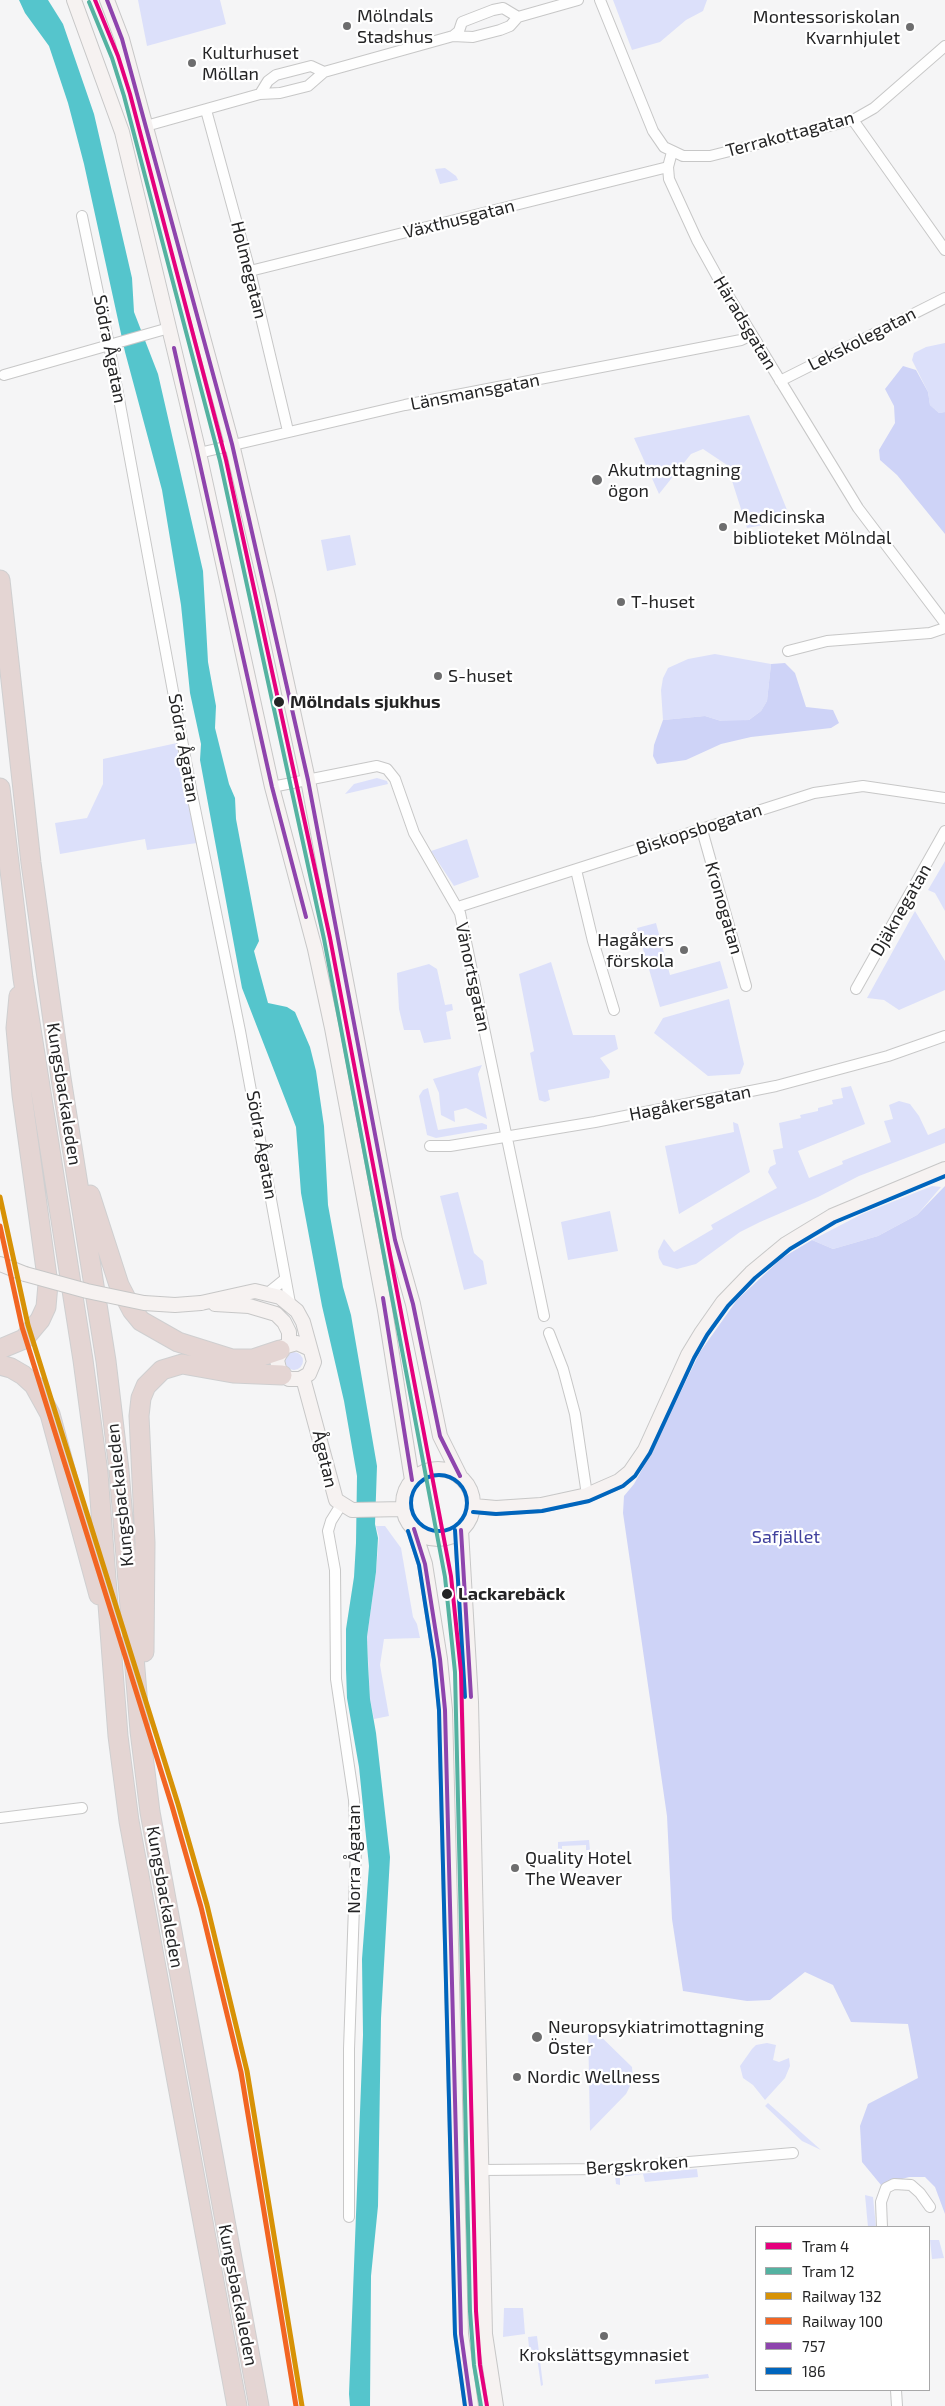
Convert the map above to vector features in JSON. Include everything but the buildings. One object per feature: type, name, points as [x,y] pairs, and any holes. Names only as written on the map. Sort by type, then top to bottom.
[{"type":"highway","name":"Kungsbackaleden","points":[[0,580],[30,863],[61,1078],[106,1361],[119,1470],[140,1731],[150,1812],[167,1916],[259,2406]]},
{"type":"highway","name":"Kungsbackaleden","points":[[0,788],[22,978],[83,1360],[98,1473],[118,1736],[135,1858],[237,2406]]},
{"type":"highway","points":[[0,1349],[24,1339],[40,1320],[46,1308],[48,1284],[24,1113],[16,1028],[22,978]]},
{"type":"highway","points":[[61,1078],[92,1201],[114,1272],[132,1310],[141,1321],[158,1332],[216,1356],[238,1360],[253,1360],[285,1347]]},
{"type":"highway","points":[[140,1731],[146,1620],[145,1543],[140,1444],[141,1398],[146,1386],[162,1370],[182,1364],[234,1373],[282,1375]]},
{"type":"highway","points":[[0,1365],[12,1368],[34,1385],[50,1414],[110,1634]]},
{"type":"main road","points":[[74,0],[122,132],[199,453],[272,787],[315,949],[332,1028],[385,1310],[412,1480]]},
{"type":"main road","points":[[107,0],[122,39],[232,444],[268,596],[308,780],[395,1240],[413,1304],[440,1436],[460,1476],[472,1492],[474,1506],[471,1517],[461,1530],[449,1537],[437,1539],[427,1537],[414,1530]]},
{"type":"main road","points":[[474,1506],[541,1505],[587,1495],[619,1481],[638,1463],[688,1355],[702,1332],[722,1302],[768,1257],[805,1230],[832,1216],[945,1169]]},
{"type":"main road","points":[[0,1264],[25,1274],[96,1294],[144,1303],[175,1305],[201,1303],[222,1301],[255,1291],[268,1292],[290,1304],[303,1322],[313,1356],[313,1367],[303,1378],[292,1380],[282,1375],[277,1362],[285,1347],[286,1327],[276,1314],[222,1301]]},
{"type":"main road","points":[[0,1272],[25,1274]]},
{"type":"main road","points":[[285,1347],[300,1343],[310,1350]]},
{"type":"main road","name":"Ågatan","points":[[303,1378],[320,1434],[333,1496],[346,1508]]},
{"type":"main road","points":[[460,1476],[449,1470],[437,1468],[425,1471],[412,1480],[404,1495],[404,1509],[408,1521],[414,1530],[425,1564],[444,1691],[461,2334],[471,2406]]},
{"type":"main road","points":[[346,1508],[404,1509]]},
{"type":"main road","points":[[461,1530],[471,1702],[485,2334],[496,2406]]},
{"type":"street","points":[[146,126],[260,94],[308,86],[324,72],[453,36],[473,36],[500,30],[510,26],[518,17],[578,0]]},
{"type":"street","points":[[600,0],[653,130],[659,141],[672,152],[668,167]]},
{"type":"street","points":[[453,36],[459,31],[462,22],[493,10],[509,10],[518,17]]},
{"type":"street","name":"Terrakottagatan","points":[[672,152],[683,156],[710,156],[853,120],[874,108],[945,46]]},
{"type":"street","points":[[260,94],[268,81],[276,75],[311,66],[324,72]]},
{"type":"street","name":"Holmegatan","points":[[206,110],[250,271],[288,431]]},
{"type":"street","points":[[853,120],[945,250]]},
{"type":"street","name":"Växthusgatan","points":[[250,271],[668,167]]},
{"type":"street","name":"Häradsgatan","points":[[668,167],[669,179],[697,240],[752,335],[858,508],[945,623]]},
{"type":"street","name":"Södra Ågatan","points":[[82,216],[113,344],[189,778],[245,1058],[284,1280],[288,1286],[290,1304]]},
{"type":"street","name":"Lekskolegatan","points":[[780,381],[945,298]]},
{"type":"street","points":[[4,375],[169,328]]},
{"type":"street","name":"Länsmansgatan","points":[[199,453],[288,431],[741,340],[752,335]]},
{"type":"street","points":[[788,651],[827,641],[930,633],[945,628]]},
{"type":"street","name":"Vänortsgatan","points":[[272,787],[377,766],[387,769],[395,779],[419,842],[458,907],[544,1316]]},
{"type":"street","name":"Biskopsbogatan","points":[[458,907],[814,793],[844,787],[890,788],[945,798]]},
{"type":"street","name":"Kronogatan","points":[[702,830],[746,986]]},
{"type":"street","name":"Djäknegatan","points":[[856,989],[945,831]]},
{"type":"street","points":[[576,870],[593,941],[614,1010]]},
{"type":"street","name":"Hagåkersgatan","points":[[430,1146],[450,1146],[625,1116],[806,1080],[888,1056],[945,1036]]},
{"type":"street","points":[[268,1292],[284,1280]]},
{"type":"street","points":[[549,1334],[563,1369],[575,1414],[587,1495]]},
{"type":"street","name":"Norra Ågatan","points":[[346,1508],[331,1521],[328,1531],[335,1570],[336,1679],[354,1800],[356,1849],[349,2049],[348,2217]]},
{"type":"street","points":[[0,1818],[82,1808]]},
{"type":"street","name":"Bergskroken","points":[[481,2170],[608,2169],[793,2153]]},
{"type":"street","points":[[882,2226],[880,2202],[886,2188],[894,2184],[911,2185],[920,2193],[930,2208]]},
{"type":"street","points":[[896,2391],[897,2406]]},
{"type":"shaded area","points":[[138,0],[220,0],[226,24],[147,46]]},
{"type":"shaded area","points":[[613,0],[707,0],[703,11],[686,20],[660,42],[632,50]]},
{"type":"shaded area","points":[[445,168],[456,176],[458,180],[440,184],[435,169]]},
{"type":"shaded area","points":[[945,343],[945,412],[939,413],[930,405],[928,392],[912,360],[914,353],[926,347]]},
{"type":"shaded area","points":[[749,415],[791,520],[747,528],[727,465],[703,449],[691,454],[659,494],[634,438]]},
{"type":"shaded area","points":[[350,535],[356,565],[327,571],[321,540]]},
{"type":"shaded area","points":[[715,654],[771,664],[767,701],[761,711],[749,720],[737,722],[721,721],[705,716],[663,720],[661,690],[663,678],[668,668],[688,659]]},
{"type":"shaded area","points":[[177,743],[197,843],[147,850],[145,839],[60,854],[55,823],[87,818],[103,784],[103,759]]},
{"type":"shaded area","points":[[377,778],[387,781],[388,784],[345,794],[354,784]]},
{"type":"shaded area","points":[[467,839],[479,877],[454,886],[431,851]]},
{"type":"shaded area","points":[[945,861],[945,911],[935,893],[928,890]]},
{"type":"shaded area","points":[[915,911],[945,961],[945,990],[899,1010],[884,1000],[867,998]]},
{"type":"shaded area","points":[[656,923],[670,975],[720,961],[728,988],[660,1007],[637,928]]},
{"type":"shaded area","points":[[551,962],[573,1035],[615,1035],[618,1049],[600,1058],[610,1071],[609,1078],[548,1090],[550,1100],[545,1102],[539,1100],[530,1053],[534,1051],[519,974]]},
{"type":"shaded area","points":[[429,964],[437,969],[445,1005],[452,1004],[453,1010],[446,1012],[451,1039],[424,1043],[420,1030],[404,1030],[399,1009],[397,973]]},
{"type":"shaded area","points":[[729,999],[744,1064],[740,1074],[708,1076],[654,1033],[663,1018]]},
{"type":"shaded area","points":[[482,1065],[478,1074],[487,1119],[466,1108],[454,1111],[455,1122],[441,1115],[439,1093],[433,1079]]},
{"type":"shaded area","points":[[851,1086],[865,1124],[798,1151],[809,1178],[843,1164],[842,1161],[891,1142],[884,1121],[893,1119],[889,1105],[899,1101],[910,1104],[919,1116],[928,1135],[945,1128],[945,1143],[859,1176],[818,1197],[760,1222],[740,1232],[696,1264],[677,1269],[663,1265],[658,1251],[664,1239],[674,1252],[713,1229],[711,1225],[777,1188],[768,1172],[770,1167],[776,1164],[773,1150],[783,1148],[779,1123],[801,1118],[800,1115],[818,1111],[818,1108],[833,1104],[832,1100],[843,1098],[841,1088]]},
{"type":"shaded area","points":[[428,1088],[438,1130],[482,1123],[487,1125],[487,1129],[436,1138],[427,1135],[419,1096],[423,1090]]},
{"type":"shaded area","points":[[733,1122],[738,1124],[750,1172],[679,1214],[665,1146],[734,1132]]},
{"type":"shaded area","points":[[932,1186],[941,1187],[917,1215],[878,1236],[833,1249],[812,1240],[862,1214]]},
{"type":"shaded area","points":[[458,1192],[474,1253],[483,1261],[487,1284],[464,1290],[440,1196]]},
{"type":"shaded area","points":[[610,1211],[618,1251],[568,1260],[561,1222]]},
{"type":"shaded area","points":[[294,1352],[300,1355],[303,1361],[300,1367],[294,1370],[288,1367],[285,1361],[288,1355]]},
{"type":"shaded area","points":[[376,1526],[385,1526],[401,1548],[413,1617],[417,1624],[420,1638],[384,1639],[380,1665],[389,1716],[374,1719],[370,1699],[367,1637],[379,1537]]},
{"type":"shaded area","points":[[589,1840],[590,1850],[586,1850],[586,1845],[562,1846],[562,1850],[558,1851],[558,1842]]},
{"type":"shaded area","points":[[588,2024],[632,2067],[633,2080],[626,2094],[590,2131]]},
{"type":"shaded area","points":[[767,2043],[776,2045],[773,2060],[779,2062],[789,2058],[790,2066],[785,2078],[765,2100],[753,2085],[743,2078],[740,2066],[756,2045]]},
{"type":"shaded area","points":[[768,2103],[821,2150],[802,2141],[765,2106]]},
{"type":"shaded area","points":[[697,2169],[698,2177],[645,2182],[643,2174],[620,2177],[620,2185],[616,2184],[615,2176]]},
{"type":"shaded area","points":[[865,2195],[873,2197],[876,2226],[868,2226]]},
{"type":"shaded area","points":[[930,2240],[939,2240],[944,2258],[932,2259]]},
{"type":"shaded area","points":[[504,2308],[523,2308],[525,2334],[503,2337]]},
{"type":"shaded area","points":[[537,2336],[543,2385],[541,2386],[537,2357],[530,2358],[528,2337]]},
{"type":"shaded area","points":[[708,2374],[709,2378],[655,2384],[655,2380]]},
{"type":"green space","points":[[903,366],[916,370],[928,392],[930,405],[939,413],[945,412],[945,534],[897,475],[880,460],[879,450],[895,423],[894,406],[885,389]]},
{"type":"green space","points":[[785,663],[795,673],[806,707],[833,710],[839,723],[831,728],[751,737],[721,744],[686,760],[657,764],[653,756],[654,745],[663,720],[705,716],[721,721],[749,720],[761,711],[767,701],[771,664]]},
{"type":"green space","name":"Safjället","points":[[945,1186],[945,2214],[935,2187],[925,2177],[909,2177],[881,2185],[862,2162],[860,2126],[868,2104],[918,2078],[908,2024],[851,2022],[833,1985],[805,1972],[770,2000],[747,2001],[683,1991],[672,1919],[667,1816],[623,1513],[624,1496],[634,1484],[649,1457],[700,1352],[737,1300],[782,1258],[812,1240],[833,1249],[878,1236],[917,1215]]},
{"type":"water","points":[[19,0],[48,0],[63,24],[94,114],[132,278],[134,312],[158,374],[203,571],[208,662],[216,706],[215,728],[229,784],[235,798],[236,819],[259,941],[254,951],[268,1003],[287,1007],[295,1012],[310,1047],[316,1071],[324,1126],[328,1205],[343,1287],[351,1315],[377,1466],[375,1524],[378,1538],[376,1572],[367,1637],[370,1699],[376,1733],[390,1857],[381,2018],[378,2206],[371,2276],[370,2406],[350,2406],[349,2394],[363,2035],[362,1959],[369,1866],[359,1767],[347,1698],[346,1669],[346,1629],[354,1577],[356,1543],[357,1476],[344,1401],[322,1306],[301,1193],[296,1127],[242,988],[200,760],[201,744],[190,693],[181,605],[162,490],[125,352],[84,164],[68,103],[49,46],[25,13]]},
{"type":"tram line","name":"4","points":[[95,0],[118,56],[130,94],[226,460],[330,938],[451,1576],[461,1672],[476,2311],[480,2365],[487,2406]]},
{"type":"tram line","name":"12","points":[[89,2],[112,58],[124,96],[220,461],[324,939],[445,1577],[455,1672],[470,2311],[474,2365],[481,2406]]},
{"type":"rail line","name":"132","points":[[0,1197],[28,1325],[178,1804],[207,1905],[247,2071],[302,2406]]},
{"type":"rail line","name":"100","points":[[0,1226],[22,1327],[172,1806],[201,1907],[241,2072],[296,2406]]},
{"type":"transit line","name":"757","points":[[107,0],[122,39],[232,444],[308,780],[395,1240],[413,1304],[440,1436],[460,1476]]},
{"type":"transit line","name":"757","points":[[174,348],[272,787],[306,917]]},
{"type":"transit line","name":"186","points":[[473,1512],[496,1514],[542,1511],[589,1501],[623,1486],[635,1476],[650,1453],[694,1358],[707,1335],[728,1306],[755,1278],[790,1249],[835,1222],[945,1176]]},
{"type":"transit line","name":"757","points":[[383,1298],[412,1480]]},
{"type":"transit line","name":"186","points":[[434,1475],[444,1475],[459,1483],[465,1492],[467,1503],[465,1514],[459,1523],[444,1531],[434,1531],[423,1526],[416,1519],[411,1508],[411,1498],[416,1487],[423,1480],[434,1475]]},
{"type":"transit line","name":"757","points":[[414,1529],[425,1564],[440,1659],[445,1710],[461,2334],[471,2406]]},
{"type":"transit line","name":"186","points":[[455,1530],[465,1697]]},
{"type":"transit line","name":"757","points":[[461,1530],[471,1697]]},
{"type":"transit line","name":"186","points":[[408,1531],[419,1565],[434,1660],[439,1710],[455,2334],[465,2406]]},
{"type":"place","name":"Mölndals Stadshus","points":[[347,26]]},
{"type":"place","name":"Montessoriskolan Kvarnhjulet","points":[[910,27]]},
{"type":"place","name":"Kulturhuset Möllan","points":[[192,63]]},
{"type":"place","name":"Akutmottagning ögon","points":[[597,480]]},
{"type":"place","name":"Medicinska biblioteket Mölndal","points":[[723,527]]},
{"type":"place","name":"T-huset","points":[[621,602]]},
{"type":"place","name":"S-huset","points":[[438,676]]},
{"type":"place","name":"Mölndals sjukhus","points":[[279,702]]},
{"type":"place","name":"Hagåkers förskola","points":[[684,950]]},
{"type":"place","name":"Lackarebäck","points":[[447,1594]]},
{"type":"place","name":"Quality Hotel The Weaver","points":[[515,1868]]},
{"type":"place","name":"Neuropsykiatrimottagning Öster","points":[[537,2037]]},
{"type":"place","name":"Nordic Wellness","points":[[517,2077]]},
{"type":"place","name":"Krokslättsgymnasiet","points":[[604,2336]]}]
